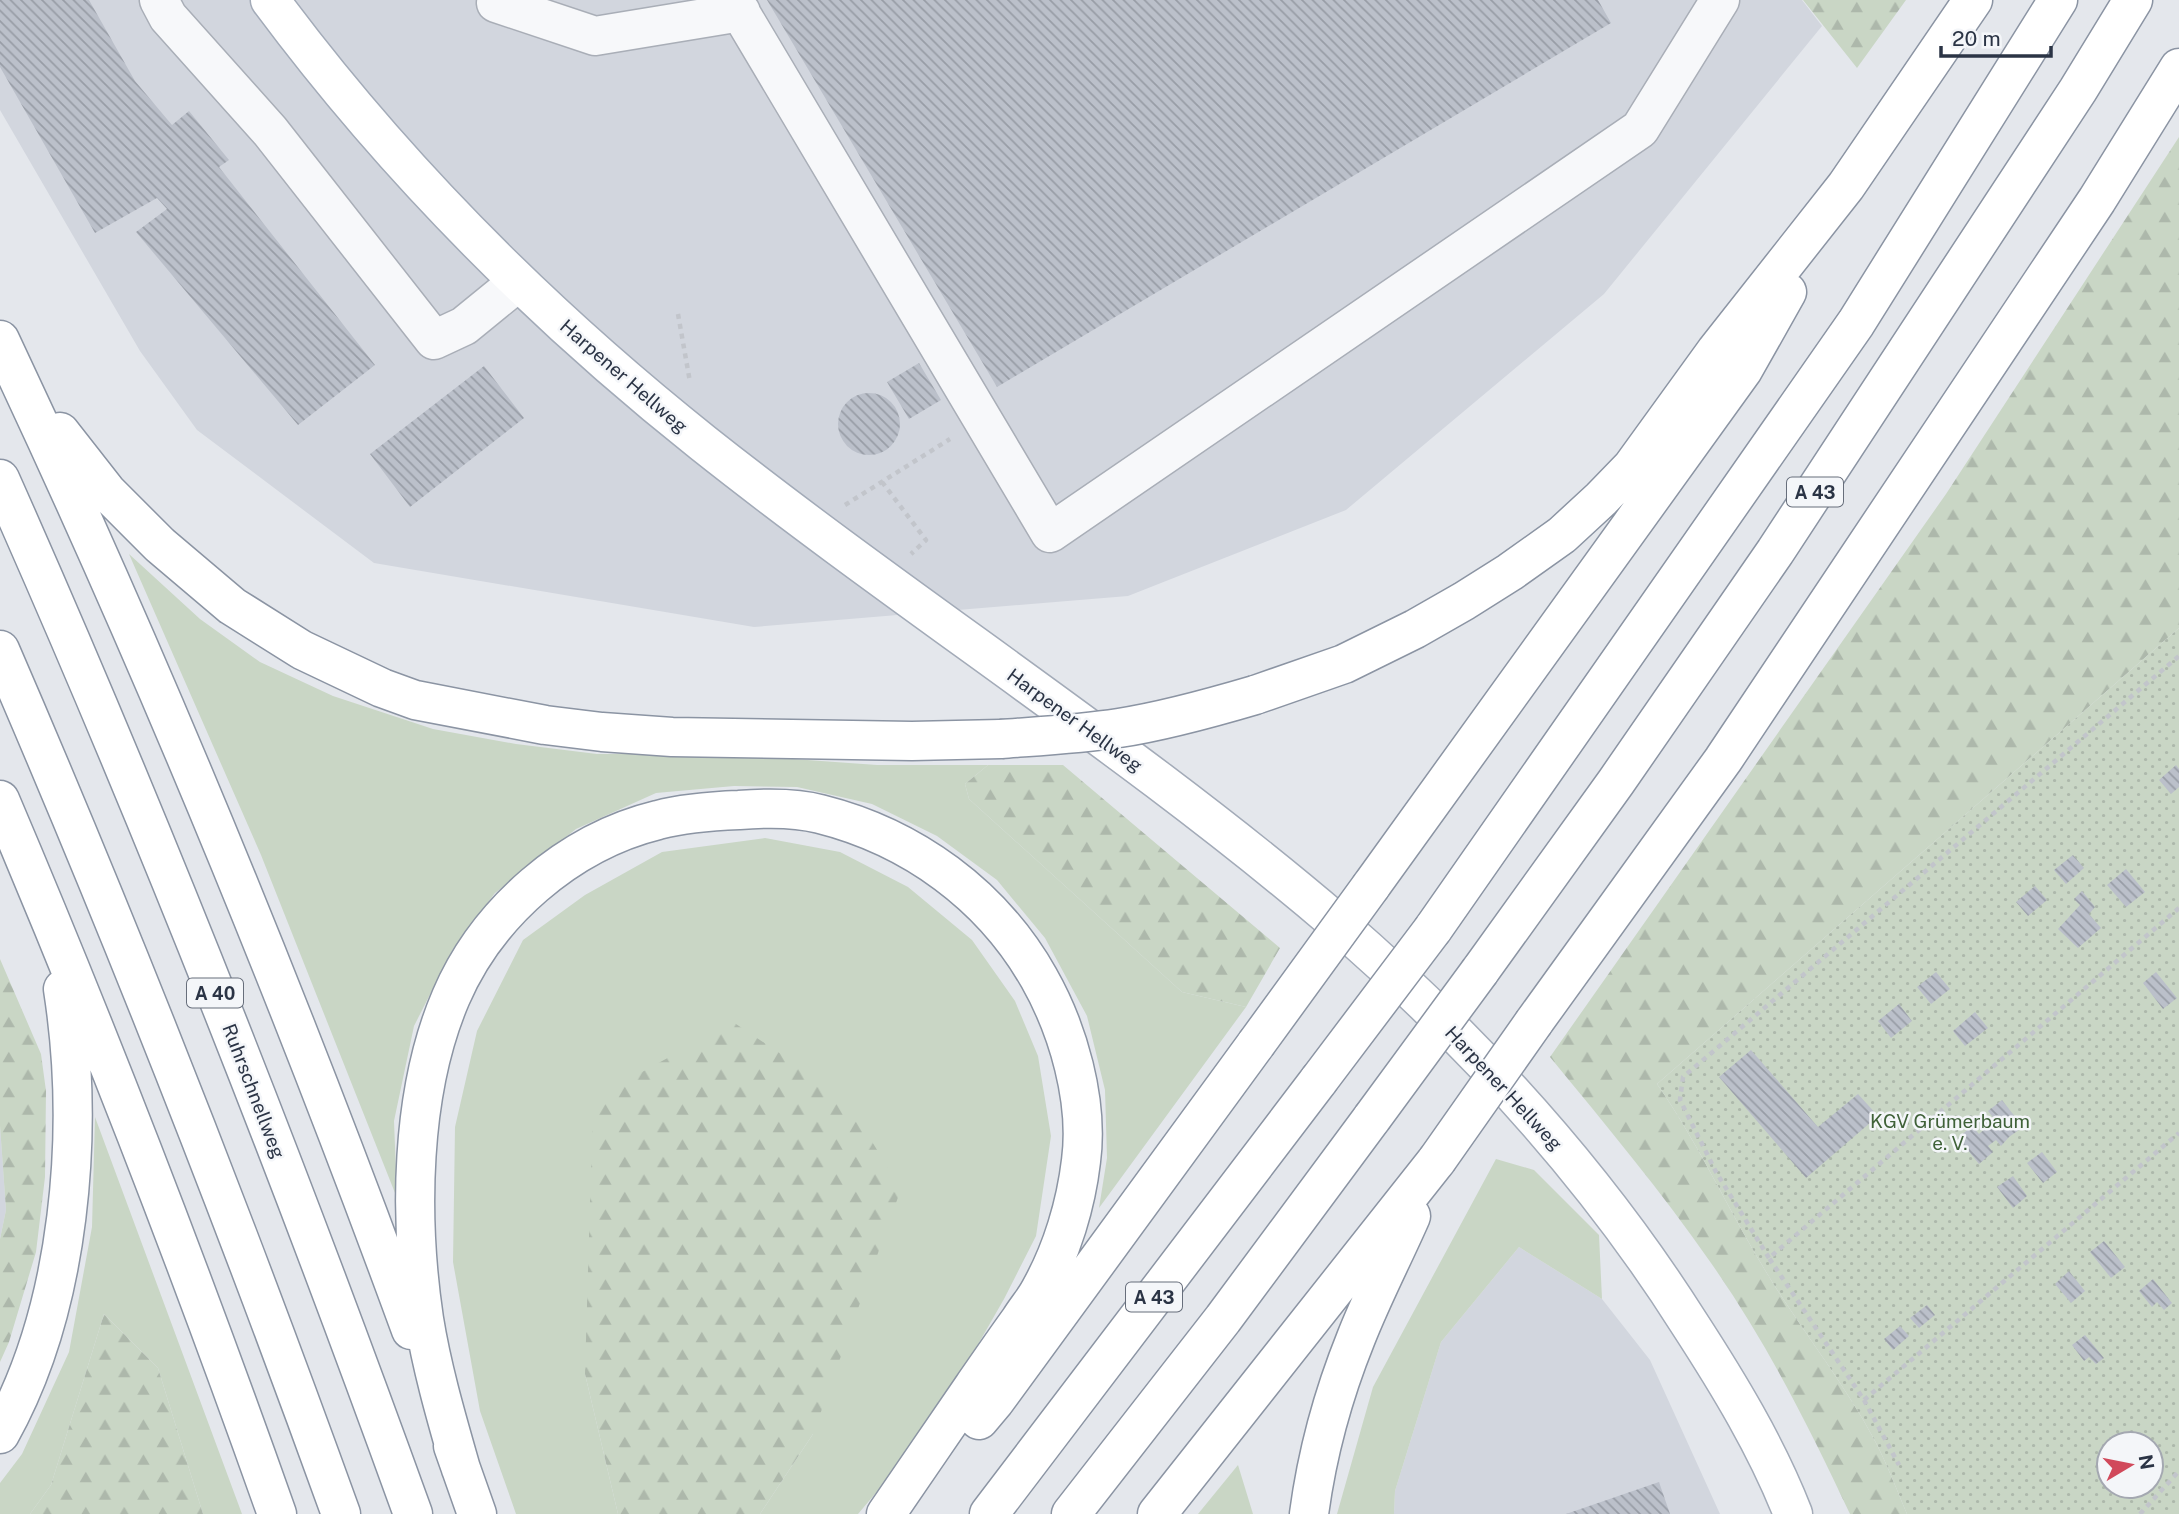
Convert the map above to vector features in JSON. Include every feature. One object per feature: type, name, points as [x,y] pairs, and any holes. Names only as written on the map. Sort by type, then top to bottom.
[{"type":"main road","name":"Harpener Hellweg","points":[[270,0],[387,145],[479,244],[588,348],[701,442],[811,526],[1254,855],[1348,933],[1421,1000],[1496,1077],[1582,1174],[1639,1247],[1739,1403],[1793,1514]]},
{"type":"main road","points":[[0,338],[53,422],[91,472],[107,492],[170,554],[243,614],[302,650],[382,688],[462,710],[533,723],[672,737],[1001,739],[1123,727],[1203,710],[1344,664],[1415,629],[1510,572],[1562,535],[1632,467],[1716,351],[1846,186],[1973,0]]},
{"type":"main road","name":"A 43","points":[[989,1514],[1433,929],[1856,323],[2058,0]]},
{"type":"main road","name":"A 43","points":[[1071,1514],[1223,1319],[1616,782],[1775,552],[2078,90],[2133,0]]},
{"type":"main road","points":[[1157,1514],[1437,1160],[1738,737],[2097,200],[2179,68]]},
{"type":"main road","points":[[897,1514],[995,1401],[1743,370],[1846,186]]},
{"type":"main road","points":[[0,338],[81,513],[196,776],[367,1210],[477,1514]]},
{"type":"main road","name":"Ruhrschnellweg","points":[[0,479],[86,677],[242,1058],[413,1514]]},
{"type":"main road","points":[[0,650],[234,1224],[341,1514]]},
{"type":"main road","points":[[0,800],[162,1205],[277,1514]]},
{"type":"main road","points":[[461,1469],[425,1321],[417,1253],[419,1122],[425,1077],[452,995],[471,958],[492,929],[513,905],[574,855],[612,835],[656,820],[713,811],[772,808],[817,813],[863,828],[925,858],[975,895],[1005,926],[1052,1001],[1068,1043],[1076,1078],[1082,1127],[1082,1158],[1071,1215],[1040,1290],[886,1514]]},
{"type":"main road","points":[[0,1433],[25,1383],[51,1300],[61,1250],[73,1136],[68,1022],[59,965],[43,904]]},
{"type":"main road","points":[[1309,1514],[1315,1467],[1331,1408],[1352,1350],[1437,1160]]},
{"type":"lane","points":[[159,0],[169,17],[270,131],[434,340],[464,326],[519,282]]},
{"type":"lane","points":[[501,1],[595,36],[737,6],[1050,533],[1640,130],[1720,0]]},
{"type":"path","points":[[678,314],[701,442]]},
{"type":"path","points":[[811,526],[983,419]]},
{"type":"path","points":[[881,482],[926,540],[883,580]]},
{"type":"path","points":[[1899,1465],[1864,1400],[1769,1258],[1716,1172],[1679,1100],[1683,1077],[2179,656]]},
{"type":"path","points":[[1769,1258],[2179,908]]},
{"type":"path","points":[[1864,1400],[2179,1133]]},
{"type":"path","points":[[2140,1514],[2179,1471]]},
{"type":"shaded area","points":[[0,0],[1802,0],[1822,26],[1604,294],[1346,510],[1128,596],[754,627],[374,563],[197,430],[140,351],[0,110]]},
{"type":"shaded area","points":[[0,1126],[6,1210],[0,1239]]},
{"type":"shaded area","points":[[1519,1247],[1602,1299],[1650,1360],[1720,1514],[1394,1514],[1395,1491],[1441,1342]]},
{"type":"green space","points":[[1803,0],[1906,0],[1857,68]]},
{"type":"green space","points":[[2179,137],[2179,628],[1657,1084],[1776,1287],[1862,1418],[1884,1459],[1907,1514],[1850,1514],[1786,1385],[1731,1293],[1653,1184],[1550,1057],[1946,494]]},
{"type":"green space","points":[[129,554],[200,619],[260,662],[333,696],[433,729],[516,744],[597,754],[723,754],[877,765],[988,765],[965,784],[969,799],[1182,992],[1246,1007],[1099,1208],[1107,1158],[1105,1090],[1087,1016],[1045,938],[997,880],[937,836],[872,804],[797,787],[734,786],[656,793],[576,829],[495,893],[453,949],[414,1026],[394,1121],[397,1198],[261,855]]},
{"type":"green space","name":"KGV Grümerbaum e. V.","points":[[2179,628],[2179,1514],[1907,1514],[1884,1459],[1862,1418],[1776,1287],[1657,1084]]},
{"type":"green space","points":[[988,765],[1063,765],[1280,948],[1246,1007],[1182,992],[969,799],[965,784]]},
{"type":"green space","points":[[765,838],[840,852],[908,887],[972,940],[1015,1001],[1038,1056],[1051,1136],[1036,1236],[1004,1299],[929,1430],[858,1514],[760,1514],[813,1434],[585,1374],[618,1514],[516,1514],[480,1411],[453,1262],[455,1127],[477,1031],[523,940],[585,895],[662,852]]},
{"type":"green space","points":[[0,959],[41,1054],[46,1091],[45,1177],[36,1252],[9,1342],[0,1362],[0,1239],[6,1210],[0,1126]]},
{"type":"green space","points":[[733,1022],[844,1096],[901,1189],[813,1434],[760,1514],[618,1514],[585,1374],[593,1099]]},
{"type":"green space","points":[[95,1117],[242,1514],[203,1514],[158,1368],[104,1314],[51,1485],[30,1514],[0,1514],[0,1483],[22,1454],[69,1352],[92,1227]]},
{"type":"green space","points":[[1496,1159],[1534,1170],[1599,1235],[1602,1299],[1519,1247],[1441,1342],[1395,1491],[1394,1514],[1337,1514],[1373,1387]]},
{"type":"green space","points":[[104,1314],[158,1368],[203,1514],[30,1514],[51,1485]]},
{"type":"green space","points":[[1238,1465],[1253,1514],[1198,1514]]},
{"type":"building","points":[[0,0],[89,0],[135,81],[172,125],[189,111],[229,160],[219,167],[375,365],[298,425],[136,232],[167,209],[157,198],[95,233],[0,67]]},
{"type":"building","points":[[767,0],[1598,0],[1611,23],[997,387]]},
{"type":"building","points":[[919,363],[941,400],[909,419],[887,382]]},
{"type":"building","points":[[484,366],[524,418],[410,507],[370,454]]},
{"type":"building","points":[[863,393],[875,393],[891,402],[898,412],[898,436],[891,446],[875,455],[863,455],[852,450],[843,441],[838,430],[838,418],[843,407],[852,398]]},
{"type":"building","points":[[2176,765],[2179,769],[2179,787],[2171,794],[2159,780]]},
{"type":"building","points":[[2073,855],[2084,868],[2066,884],[2054,870]]},
{"type":"building","points":[[2126,869],[2145,892],[2126,907],[2107,885]]},
{"type":"building","points":[[2035,886],[2047,900],[2028,916],[2016,902]]},
{"type":"building","points":[[2082,891],[2095,907],[2089,914],[2101,928],[2078,948],[2058,929],[2080,905],[2074,899]]},
{"type":"building","points":[[1936,972],[1950,989],[1931,1004],[1917,987]]},
{"type":"building","points":[[2156,972],[2177,998],[2163,1009],[2143,983]]},
{"type":"building","points":[[1899,1004],[1912,1021],[1891,1038],[1878,1021]]},
{"type":"building","points":[[1975,1012],[1988,1028],[1965,1046],[1953,1031]]},
{"type":"building","points":[[1751,1050],[1818,1127],[1858,1094],[1878,1116],[1806,1178],[1719,1077]]},
{"type":"building","points":[[2002,1100],[2023,1127],[2001,1146],[1996,1140],[1988,1146],[1993,1152],[1979,1164],[1958,1138],[1972,1126],[1979,1134],[1995,1120],[1988,1111]]},
{"type":"building","points":[[2042,1152],[2057,1172],[2043,1183],[2027,1163]]},
{"type":"building","points":[[2013,1176],[2027,1196],[2013,1208],[1997,1187]]},
{"type":"building","points":[[2104,1241],[2125,1267],[2111,1278],[2090,1252]]},
{"type":"building","points":[[2069,1271],[2085,1291],[2071,1303],[2055,1284]]},
{"type":"building","points":[[2153,1279],[2172,1303],[2164,1310],[2157,1302],[2152,1307],[2139,1291]]},
{"type":"building","points":[[1927,1305],[1935,1315],[1919,1328],[1910,1318]]},
{"type":"building","points":[[1900,1326],[1909,1336],[1893,1350],[1884,1339]]},
{"type":"building","points":[[2085,1335],[2104,1358],[2096,1364],[2089,1357],[2084,1361],[2072,1345]]},
{"type":"building","points":[[1659,1482],[1670,1514],[1566,1514]]}]
